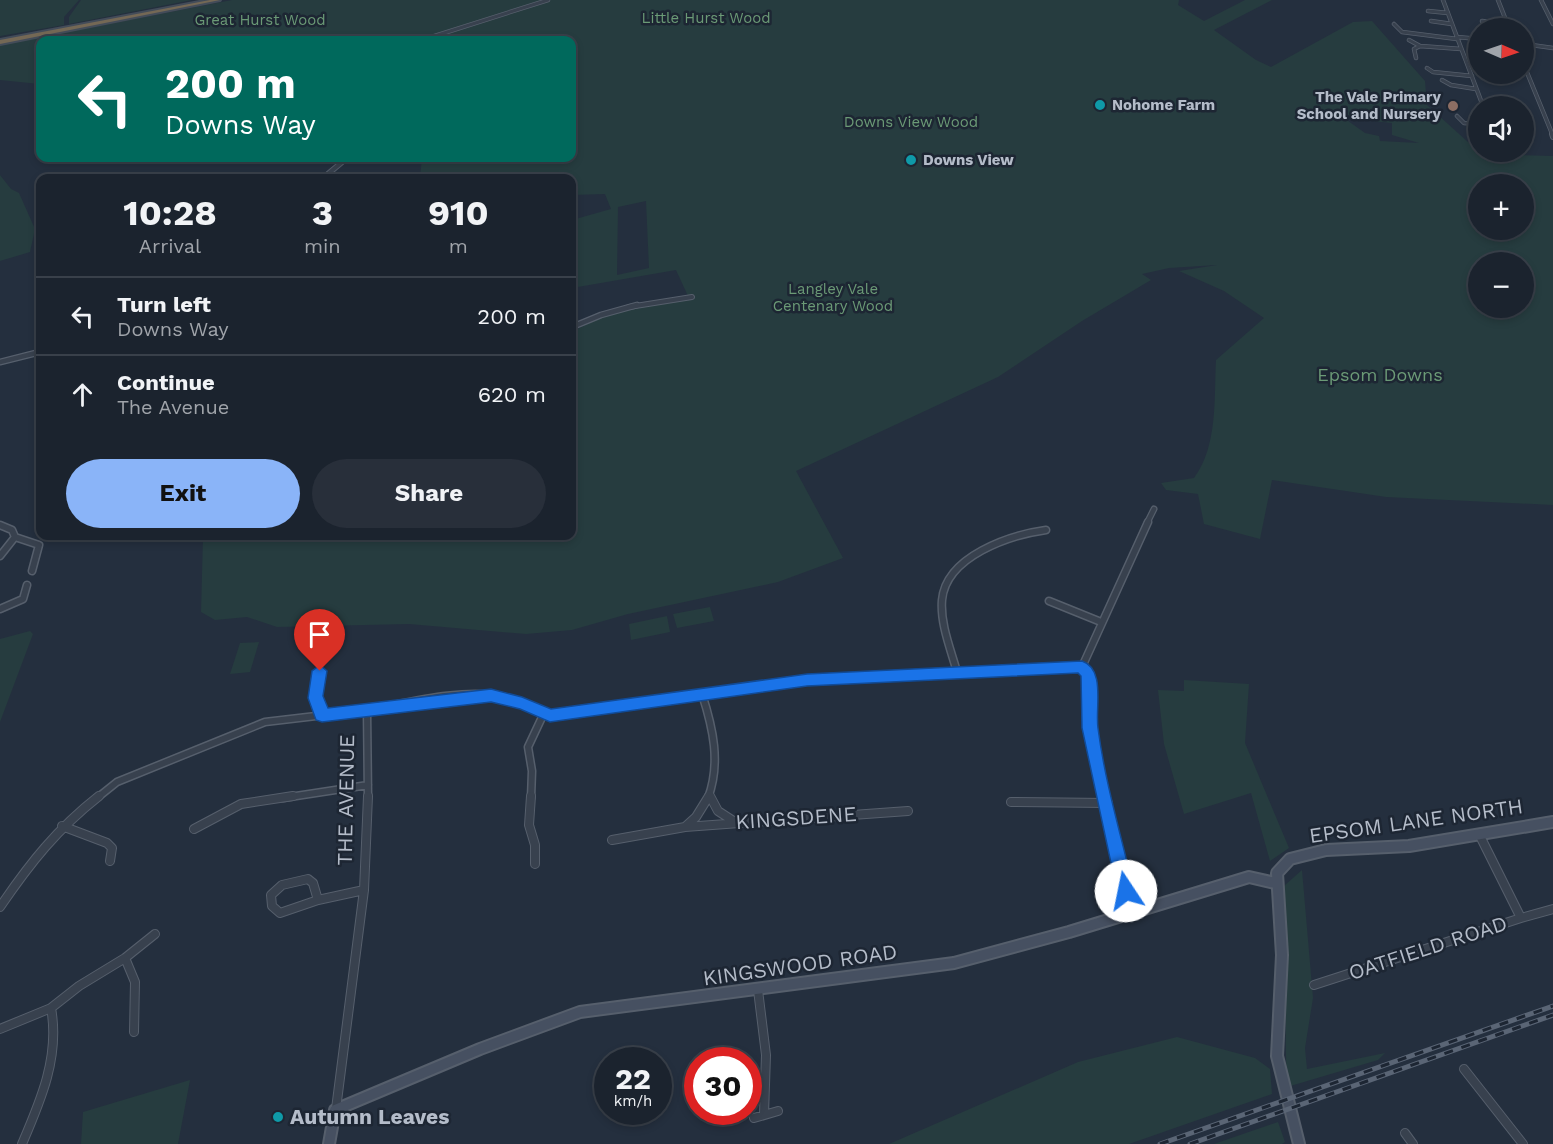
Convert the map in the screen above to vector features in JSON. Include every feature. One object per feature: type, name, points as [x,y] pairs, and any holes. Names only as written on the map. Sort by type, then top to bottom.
[{"type":"highway","points":[[0,41],[204,0]]},
{"type":"highway","points":[[0,41],[218,0]]},
{"type":"street","points":[[435,36],[548,0]]},
{"type":"street","points":[[1443,0],[1468,66]]},
{"type":"street","points":[[1498,0],[1505,18]]},
{"type":"street","points":[[1541,0],[1553,24]]},
{"type":"street","points":[[1428,11],[1448,13]]},
{"type":"street","points":[[1431,21],[1452,24]]},
{"type":"street","points":[[1394,24],[1402,32],[1468,38]]},
{"type":"street","points":[[1408,40],[1420,46],[1461,49]]},
{"type":"street","points":[[1534,45],[1553,48]]},
{"type":"street","points":[[1416,58],[1414,49],[1420,46]]},
{"type":"street","points":[[1427,68],[1433,72],[1468,76]]},
{"type":"street","points":[[1444,81],[1450,86],[1476,89]]},
{"type":"street","points":[[1474,84],[1479,96]]},
{"type":"street","points":[[1532,84],[1553,137]]},
{"type":"street","points":[[1457,116],[1464,123],[1468,123]]},
{"type":"street","points":[[328,174],[342,162]]},
{"type":"street","points":[[576,325],[597,314],[629,306],[692,297]]},
{"type":"street","points":[[0,362],[36,355]]},
{"type":"street","points":[[1082,667],[1154,509]]},
{"type":"street","points":[[0,525],[12,530],[15,537]]},
{"type":"street","points":[[957,672],[942,600],[950,578],[954,572],[987,548],[1023,534],[1046,530]]},
{"type":"street","points":[[0,556],[15,537]]},
{"type":"street","points":[[15,537],[39,544],[32,571]]},
{"type":"street","points":[[0,609],[23,599],[27,585]]},
{"type":"street","points":[[1049,601],[1101,622]]},
{"type":"street","points":[[367,710],[491,695],[522,703],[556,716],[809,680],[1082,667],[1089,674],[1090,728],[1108,803],[1130,914]]},
{"type":"street","points":[[320,671],[315,698],[320,703],[322,716]]},
{"type":"street","points":[[612,840],[685,827],[695,819],[710,796],[715,762],[715,741],[702,694]]},
{"type":"street","name":"THE AVENUE","points":[[0,907],[18,880],[62,826],[117,782],[265,722],[367,710],[368,784],[364,890],[335,1110],[328,1144]]},
{"type":"street","points":[[535,864],[535,845],[529,825],[532,771],[528,747],[544,713]]},
{"type":"street","points":[[194,829],[241,804],[368,784]]},
{"type":"street","points":[[710,796],[718,811],[735,822]]},
{"type":"street","points":[[1011,802],[1108,803]]},
{"type":"street","name":"KINGSDENE","points":[[685,827],[908,811]]},
{"type":"street","name":"EPSOM LANE NORTH","points":[[1275,883],[1276,873],[1290,860],[1326,850],[1409,846],[1553,822]]},
{"type":"street","points":[[62,826],[107,843],[112,848],[110,861]]},
{"type":"street","name":"OATFIELD ROAD","points":[[1314,985],[1521,918],[1479,834]]},
{"type":"street","name":"KINGSWOOD ROAD","points":[[335,1110],[480,1049],[580,1012],[954,963],[1130,914],[1183,895],[1249,878],[1275,883]]},
{"type":"street","points":[[318,900],[313,883],[308,879],[282,885],[271,895],[272,906],[280,913],[318,900],[364,890]]},
{"type":"street","points":[[1275,883],[1282,955],[1277,1056],[1299,1144]]},
{"type":"street","points":[[1521,918],[1553,909]]},
{"type":"street","points":[[0,1029],[51,1008],[79,986],[125,958],[155,934]]},
{"type":"street","points":[[125,958],[135,982],[134,1032]]},
{"type":"street","points":[[758,990],[766,1055],[764,1114],[778,1111]]},
{"type":"street","points":[[22,1144],[43,1095],[56,1024],[51,1008]]},
{"type":"street","points":[[1464,1069],[1523,1144]]},
{"type":"street","points":[[1405,1133],[1413,1144]]},
{"type":"green space","points":[[0,0],[79,0],[64,17],[64,25],[0,36]]},
{"type":"green space","points":[[81,0],[192,0],[69,24],[69,17]]},
{"type":"green space","points":[[232,0],[1179,0],[1178,5],[1204,21],[1245,0],[1272,0],[1214,30],[1256,60],[1271,67],[1353,22],[1372,21],[1425,81],[1427,105],[1468,142],[1468,162],[1534,162],[1534,155],[1553,156],[1553,505],[1386,497],[1272,480],[1260,539],[1204,524],[1198,494],[1166,490],[1161,483],[1194,478],[1202,465],[1211,437],[1216,360],[1264,318],[1224,291],[1179,271],[1217,265],[1169,268],[1142,274],[1151,280],[1082,321],[998,377],[796,471],[843,558],[778,582],[628,614],[572,630],[526,634],[409,624],[277,627],[247,617],[215,620],[201,612],[203,540],[576,540],[576,330],[608,313],[688,296],[676,270],[576,287],[576,219],[611,209],[605,194],[576,195],[576,174],[420,174],[422,162],[576,162],[576,36],[46,36]],"holes":[[[1344,118],[1392,123],[1392,135],[1419,143],[1380,141],[1379,136],[1365,133]],[[646,201],[649,268],[617,275],[618,207]]]},
{"type":"green space","points":[[36,38],[36,84],[0,80],[0,45]]},
{"type":"green space","points":[[0,175],[11,189],[19,193],[35,229],[30,252],[0,261]]},
{"type":"green space","points":[[710,607],[714,621],[677,628],[673,614]]},
{"type":"green space","points":[[667,616],[670,632],[631,640],[629,624]]},
{"type":"green space","points":[[30,631],[33,634],[0,722],[0,639]]},
{"type":"green space","points":[[259,642],[250,672],[230,674],[240,643]]},
{"type":"green space","points":[[1184,680],[1249,684],[1245,743],[1289,848],[1270,861],[1251,793],[1184,814],[1164,744],[1158,690],[1184,691]]},
{"type":"green space","points":[[1302,870],[1313,998],[1305,1048],[1307,1069],[1385,1053],[1378,1060],[1287,1087],[1284,886]]},
{"type":"green space","points":[[1177,1037],[1255,1058],[1270,1069],[1272,1094],[1129,1144],[889,1144],[1078,1062]]},
{"type":"green space","points":[[190,1080],[178,1144],[81,1144],[83,1112]]},
{"type":"green space","points":[[1278,1122],[1285,1142],[1282,1144],[1214,1144]]},
{"type":"railway","points":[[1160,1144],[1553,1006]]},
{"type":"railway","points":[[1190,1144],[1553,1015]]},
{"type":"place","name":"Nohome Farm","points":[[1100,105]]},
{"type":"place","name":"The Vale Primary School and Nursery","points":[[1453,106]]},
{"type":"place","name":"Downs View","points":[[911,160]]},
{"type":"place","name":"Autumn Leaves","points":[[278,1117]]},
{"type":"route","points":[[320,671],[315,698],[320,703],[322,716],[491,695],[522,703],[550,716],[807,680],[1082,667],[1089,674],[1090,728],[1126,891]]},
{"type":"park label","name":"Little Hurst Wood","points":[[706,18]]},
{"type":"park label","name":"Great Hurst Wood","points":[[260,20]]},
{"type":"park label","name":"Downs View Wood","points":[[911,122]]},
{"type":"park label","name":"Langley Vale Centenary Wood","points":[[833,298]]},
{"type":"park label","name":"Epsom Downs","points":[[1380,375]]}]
